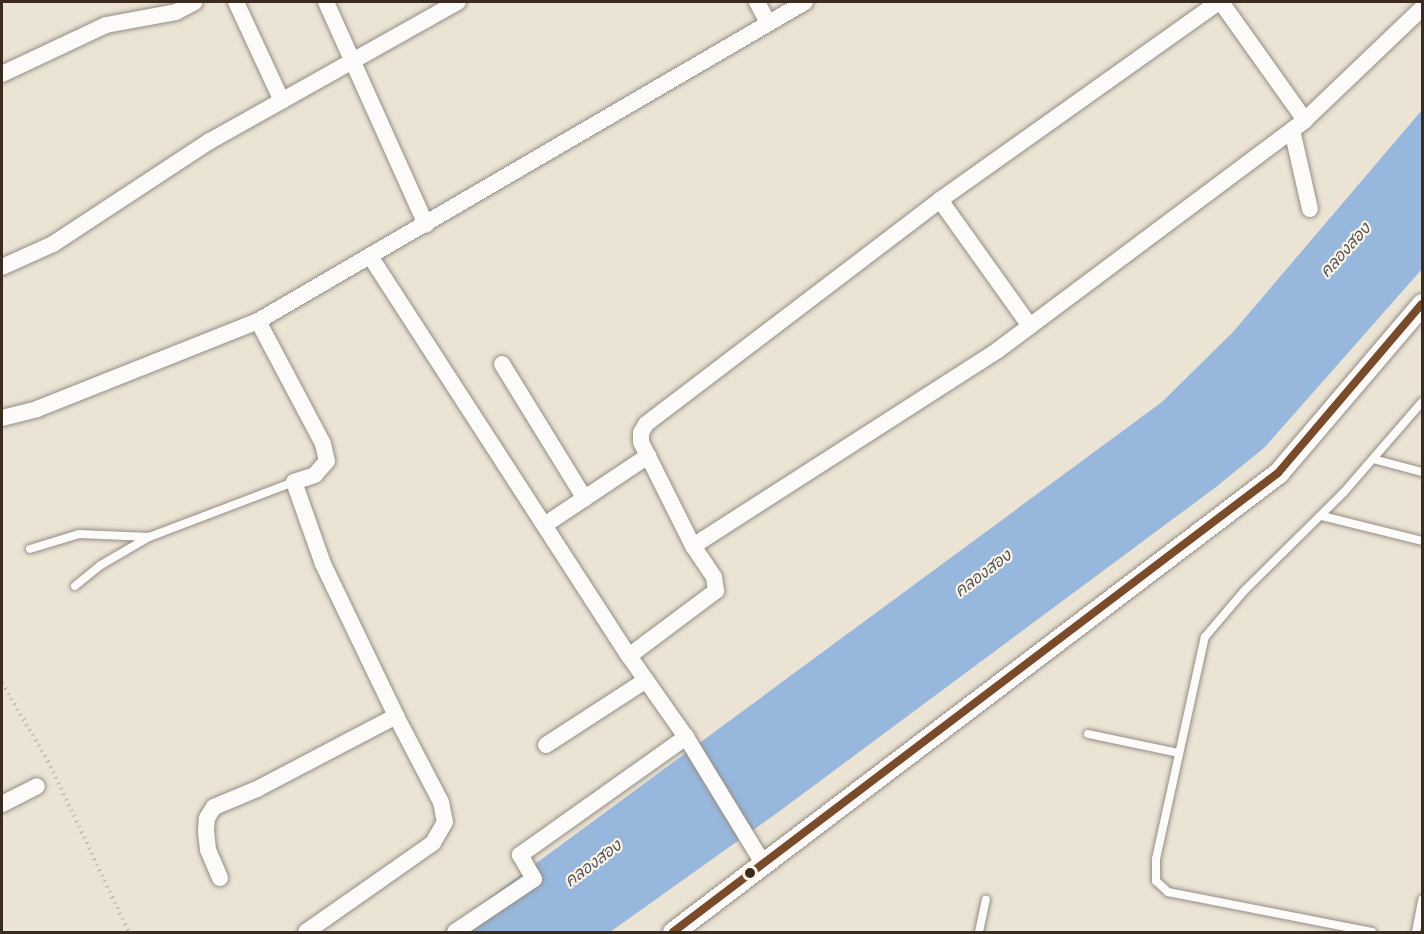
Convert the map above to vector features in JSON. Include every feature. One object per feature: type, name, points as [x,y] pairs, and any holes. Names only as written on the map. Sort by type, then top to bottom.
[{"type":"street","points":[[2,74],[106,25],[176,12],[195,2]]},
{"type":"street","points":[[236,2],[282,101]]},
{"type":"street","points":[[326,2],[426,225]]},
{"type":"street","points":[[2,267],[53,244],[210,141],[458,2]]},
{"type":"street","points":[[757,2],[768,23]]},
{"type":"street","points":[[2,418],[37,409],[258,321],[805,2]]},
{"type":"street","points":[[629,656],[716,591],[714,577],[693,546],[641,442],[641,433],[656,415],[940,200],[1220,2],[1305,120]]},
{"type":"street","points":[[693,546],[998,350],[1305,120],[1422,8]]},
{"type":"street","points":[[1292,130],[1310,209]]},
{"type":"street","points":[[940,200],[1030,326]]},
{"type":"street","points":[[370,256],[546,524],[629,656],[699,756],[764,865]]},
{"type":"street","points":[[673,933],[1278,473],[1422,304]]},
{"type":"street","points":[[258,321],[323,444],[327,461],[315,474],[294,482],[324,564],[396,716],[441,802],[445,822],[433,843],[306,933]]},
{"type":"street","points":[[502,364],[585,498]]},
{"type":"street","points":[[546,524],[648,456]]},
{"type":"street","points":[[546,745],[646,680]]},
{"type":"street","points":[[220,878],[208,850],[206,831],[207,818],[214,807],[257,789],[396,716]]},
{"type":"street","points":[[455,933],[534,879],[520,855],[686,737]]},
{"type":"street","points":[[2,804],[37,786]]},
{"type":"lane","points":[[1372,933],[1168,892],[1156,881],[1156,859],[1205,637],[1244,591],[1322,516],[1422,404]]},
{"type":"lane","points":[[1373,459],[1422,472]]},
{"type":"lane","points":[[75,586],[101,565],[150,537],[294,482]]},
{"type":"lane","points":[[1322,516],[1422,541]]},
{"type":"lane","points":[[30,549],[79,534],[150,537]]},
{"type":"lane","points":[[1088,734],[1179,753]]},
{"type":"lane","points":[[979,933],[986,900]]},
{"type":"lane","points":[[1416,933],[1422,900]]},
{"type":"path","points":[[2,683],[48,760],[129,933]]},
{"type":"water","name":"คลองสอง","points":[[1422,110],[1422,269],[1265,447],[1216,487],[777,813],[610,932],[443,932],[1162,402],[1233,332]]},
{"type":"transit line","points":[[673,932],[1278,473],[1422,304]]}]
